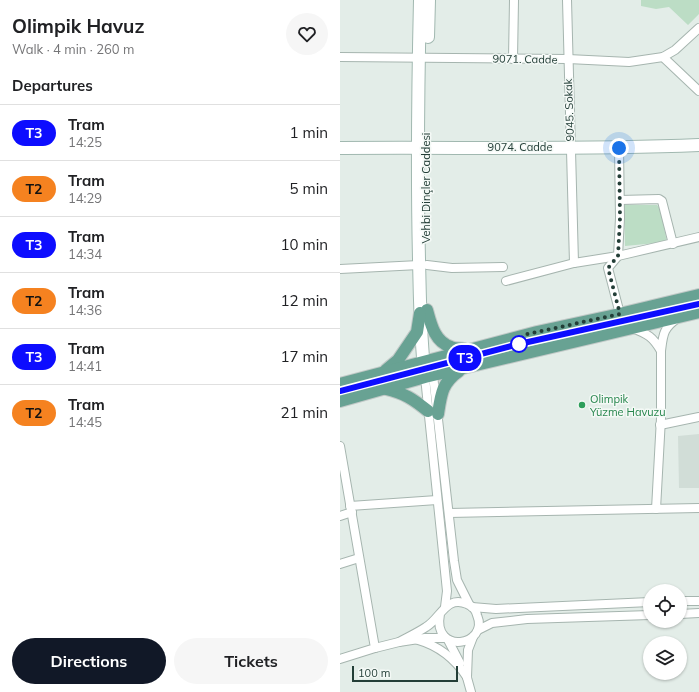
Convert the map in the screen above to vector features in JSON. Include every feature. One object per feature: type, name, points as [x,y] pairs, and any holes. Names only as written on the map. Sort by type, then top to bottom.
[{"type":"main road","points":[[340,384],[468,349],[699,295]]},
{"type":"main road","points":[[424,312],[433,331],[441,340],[451,347],[468,349]]},
{"type":"main road","points":[[384,372],[398,360],[409,345],[417,332],[424,312]]},
{"type":"main road","points":[[340,402],[429,376],[699,312]]},
{"type":"main road","points":[[384,389],[400,392],[433,412],[444,386],[451,377],[463,368]]},
{"type":"street","points":[[420,0],[423,58],[423,265],[427,361],[457,580],[470,606],[478,617],[479,624],[468,650],[467,677]]},
{"type":"street","points":[[423,58],[429,0]]},
{"type":"street","points":[[514,0],[514,59]]},
{"type":"street","name":"9045. Sokak","points":[[567,0],[574,263]]},
{"type":"street","name":"9071. Cadde","points":[[340,57],[568,59],[629,62],[662,57],[675,50],[699,28]]},
{"type":"street","points":[[662,57],[699,90]]},
{"type":"street","name":"9074. Cadde","points":[[340,148],[619,148],[699,145]]},
{"type":"street","points":[[619,148],[620,200],[618,256],[608,268],[620,314]]},
{"type":"street","points":[[620,200],[659,200],[662,202],[673,244]]},
{"type":"street","points":[[506,281],[574,263],[618,256],[699,237]]},
{"type":"street","points":[[340,269],[423,265],[452,268],[503,267]]},
{"type":"street","points":[[656,509],[660,425],[661,351],[664,332],[673,321],[679,317]]},
{"type":"street","points":[[631,328],[646,334],[654,340],[661,351]]},
{"type":"street","points":[[433,412],[438,500],[447,591],[438,622],[440,631],[447,639],[467,677],[471,692]]},
{"type":"street","points":[[660,425],[699,417]]},
{"type":"street","points":[[340,446],[344,491],[351,509],[375,648]]},
{"type":"street","points":[[340,516],[351,509],[438,500]]},
{"type":"street","points":[[449,513],[699,508]]},
{"type":"street","points":[[340,564],[359,558]]},
{"type":"street","points":[[687,601],[699,600]]},
{"type":"street","points":[[399,642],[427,627],[452,603],[460,602],[470,606],[487,608],[510,608],[643,602]]},
{"type":"street","points":[[510,608],[507,614],[511,620]]},
{"type":"street","points":[[687,614],[699,613]]},
{"type":"street","points":[[340,658],[375,648],[416,639],[447,639],[454,642],[461,642],[468,640],[492,623],[511,620],[643,615]]},
{"type":"street","points":[[416,639],[431,644],[445,652],[467,677]]},
{"type":"shaded area","points":[[699,434],[699,488],[679,488],[678,436]]},
{"type":"green space","points":[[641,0],[699,0],[699,14],[688,25],[669,7],[656,9],[641,6]]},
{"type":"green space","points":[[624,205],[657,205],[660,208],[667,242],[625,246]]},
{"type":"tram line","name":"T3","points":[[340,391],[519,344],[699,304]]},
{"type":"tram line","points":[[340,395],[520,347],[699,307]]},
{"type":"place","name":"Olimpik Yüzme Havuzu","points":[[582,405]]},
{"type":"route","points":[[519,344],[523,335],[620,314],[608,268],[618,256],[620,218],[619,148]]}]
